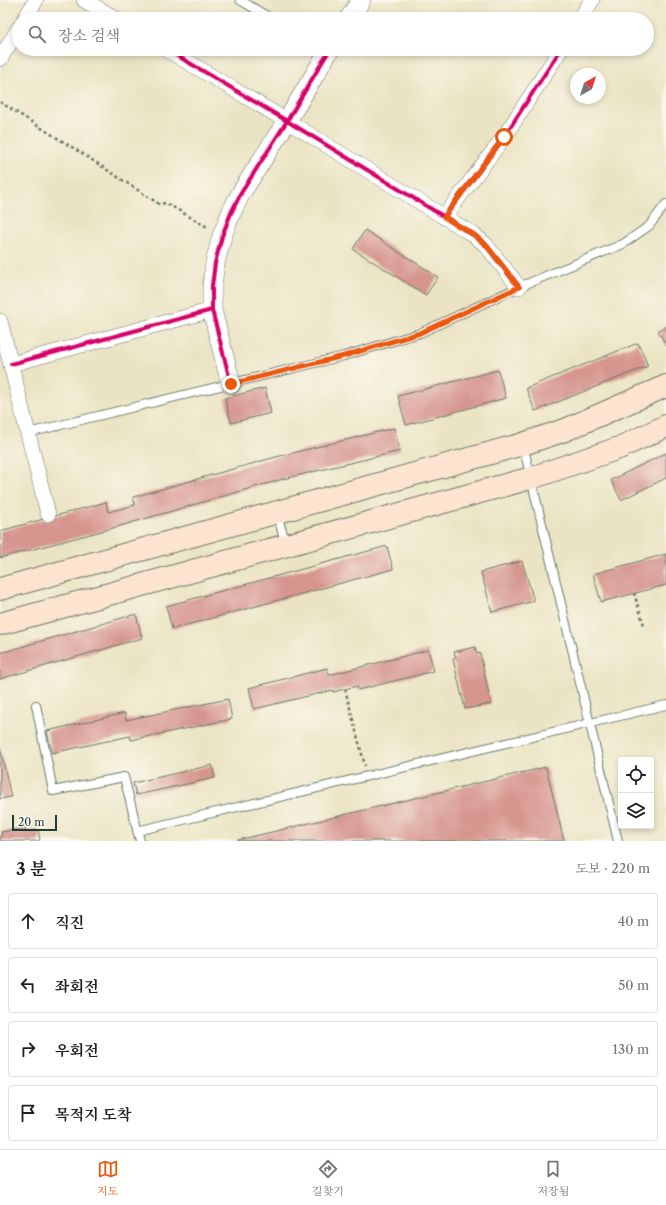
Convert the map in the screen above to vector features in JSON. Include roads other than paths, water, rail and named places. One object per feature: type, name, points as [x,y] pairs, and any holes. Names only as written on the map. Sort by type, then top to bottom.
[{"type":"main road","points":[[0,589],[523,444],[565,430],[666,386]]},
{"type":"main road","points":[[0,624],[531,478],[619,448],[666,426]]},
{"type":"street","points":[[29,12],[36,0]]},
{"type":"street","points":[[84,0],[104,12]]},
{"type":"street","points":[[353,12],[361,0]]},
{"type":"street","points":[[584,12],[592,0]]},
{"type":"street","points":[[0,59],[12,39]]},
{"type":"street","points":[[178,56],[474,235],[486,245],[519,287]]},
{"type":"street","points":[[231,384],[212,310],[212,286],[215,263],[222,236],[241,193],[287,121],[323,56]]},
{"type":"street","points":[[444,217],[504,137],[556,56]]},
{"type":"street","points":[[11,364],[212,310]]},
{"type":"street","points":[[0,320],[48,514]]},
{"type":"lane","points":[[240,0],[260,12]]},
{"type":"lane","points":[[28,433],[344,356],[420,333],[519,287],[623,244],[650,226],[666,204]]},
{"type":"lane","points":[[523,444],[618,841]]},
{"type":"lane","points":[[276,513],[286,545]]},
{"type":"lane","points":[[36,704],[53,791],[124,777],[140,841]]},
{"type":"lane","points":[[137,832],[666,705]]}]
